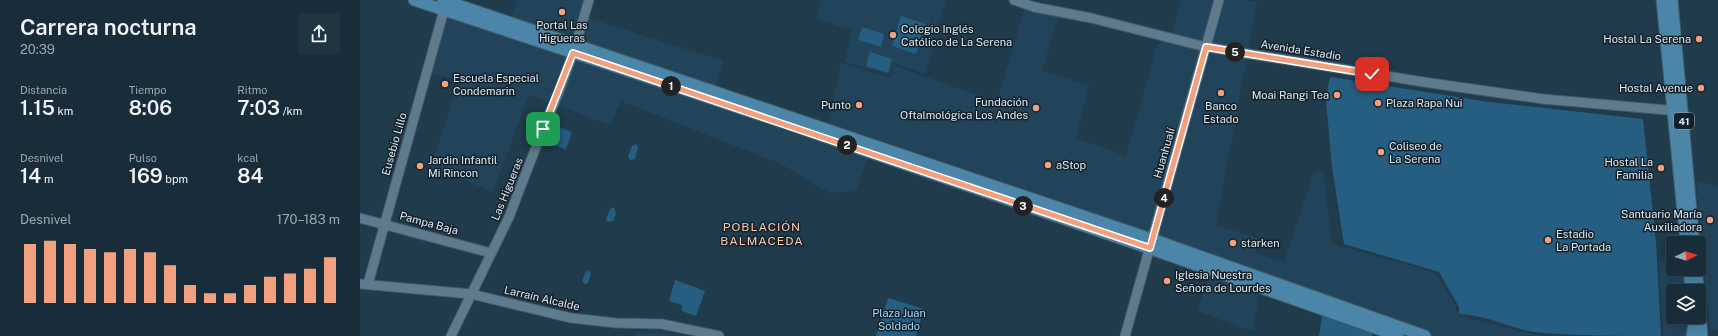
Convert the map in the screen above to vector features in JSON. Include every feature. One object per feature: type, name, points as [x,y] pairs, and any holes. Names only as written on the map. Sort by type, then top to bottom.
[{"type":"main road","points":[[414,0],[444,5],[447,7],[455,6],[485,16],[492,16],[574,49]]},
{"type":"main road","name":"41","points":[[1662,0],[1678,111],[1693,236]]},
{"type":"main road","name":"41","points":[[1672,0],[1686,236]]},
{"type":"main road","points":[[444,5],[1425,336]]},
{"type":"main road","points":[[1151,244],[1398,336]]},
{"type":"main road","points":[[1692,336],[1694,324]]},
{"type":"main road","points":[[1694,324],[1695,336]]},
{"type":"main road","points":[[1701,324],[1702,336]]},
{"type":"street","name":"Las Higueras","points":[[451,336],[509,217],[574,49],[589,0]]},
{"type":"street","name":"Avenida Estadio","points":[[1014,0],[1206,47],[1437,84],[1543,99],[1678,111]]},
{"type":"street","name":"Huanhualí","points":[[1125,336],[1219,0]]},
{"type":"street","name":"Eusebio Lillo","points":[[364,284],[384,224],[444,5]]},
{"type":"street","name":"Pampa Baja","points":[[360,218],[491,253]]},
{"type":"street","name":"Larraín Alcalde","points":[[364,284],[471,294],[571,318],[616,323],[662,324],[719,336]]},
{"type":"shaded area","points":[[517,0],[584,0],[588,18],[723,61],[710,105],[825,140],[841,63],[890,78],[895,66],[997,102],[1024,10],[1058,17],[1042,71],[1089,85],[1076,138],[1126,156],[1157,46],[1171,36],[1181,0],[1244,0],[1257,2],[1216,225],[1257,238],[1256,253],[1284,262],[1314,172],[1323,170],[1332,244],[1434,272],[1454,302],[1458,316],[1541,336],[1384,336],[1259,293],[1253,331],[1197,311],[1216,258],[875,138],[856,191],[830,193],[781,164],[621,101],[610,125],[529,95],[493,191],[431,168],[459,80],[431,73],[445,16],[505,34]]},
{"type":"shaded area","name":"Colegio Inglés Católico de La Serena","points":[[821,0],[946,0],[933,39],[936,40],[925,74],[894,63],[889,74],[845,62],[852,30],[816,19]]},
{"type":"shaded area","points":[[1696,181],[1718,187],[1718,329],[1710,330],[1705,276],[1706,236],[1701,236]]},
{"type":"shaded area","points":[[1659,262],[1666,262],[1666,276],[1684,276],[1684,284],[1666,284],[1666,324],[1687,324],[1688,336],[1663,336]]},
{"type":"shaded area","points":[[636,332],[668,334],[674,336],[636,336]]},
{"type":"green space","points":[[901,16],[926,24],[916,54],[892,46]]},
{"type":"green space","points":[[862,27],[884,34],[881,47],[858,40]]},
{"type":"green space","points":[[870,52],[892,59],[888,73],[866,66]]},
{"type":"green space","name":"Estadio La Portada","points":[[1331,77],[1489,102],[1643,119],[1656,242],[1661,336],[1580,335],[1533,332],[1487,319],[1459,314],[1459,307],[1439,272],[1344,244],[1332,167],[1326,101],[1329,80]]},
{"type":"green space","points":[[551,124],[572,132],[566,149],[545,142]]},
{"type":"green space","points":[[636,144],[638,148],[635,159],[630,160],[628,157],[632,146]]},
{"type":"green space","points":[[614,207],[616,214],[613,221],[608,222],[606,219],[610,209]]},
{"type":"green space","points":[[589,270],[591,274],[588,283],[585,284],[582,281],[585,273]]},
{"type":"green space","points":[[675,280],[705,291],[696,316],[682,311],[682,305],[669,301]]},
{"type":"green space","name":"Plaza Juan Soldado","points":[[888,298],[924,309],[916,336],[876,336]]},
{"type":"green space","points":[[1322,315],[1373,333],[1372,336],[1319,336]]},
{"type":"place","name":"Portal Las Higueras","points":[[562,12]]},
{"type":"place","name":"Colegio Inglés Católico de La Serena","points":[[893,35]]},
{"type":"place","name":"Hostal La Serena","points":[[1699,39]]},
{"type":"place","name":"Escuela Especial Condemarin","points":[[445,84]]},
{"type":"place","name":"Hostal Avenue","points":[[1701,88]]},
{"type":"place","name":"Banco Estado","points":[[1221,93]]},
{"type":"place","name":"Moai Rangi Tea","points":[[1337,95]]},
{"type":"place","name":"Plaza Rapa Nui","points":[[1378,103]]},
{"type":"place","name":"Punto","points":[[859,105]]},
{"type":"place","name":"Fundación Oftalmológica Los Andes","points":[[1036,108]]},
{"type":"place","name":"Coliseo de La Serena","points":[[1381,152]]},
{"type":"place","name":"aStop","points":[[1048,165]]},
{"type":"place","name":"Jardin Infantil Mi Rincon","points":[[420,166]]},
{"type":"place","name":"Hostal La Familia","points":[[1661,168]]},
{"type":"place","name":"Santuario María Auxiliadora","points":[[1710,220]]},
{"type":"place","name":"Estadio La Portada","points":[[1548,240]]},
{"type":"place","name":"starken","points":[[1233,243]]},
{"type":"place","name":"Iglesia Nuestra Señora de Lourdes","points":[[1167,281]]},
{"type":"district","name":"POBLACIÓN BALMACEDA","points":[[762,234]]},
{"type":"route","points":[[543,129],[573,53],[782,122],[1150,248],[1206,47],[1372,74]]}]
